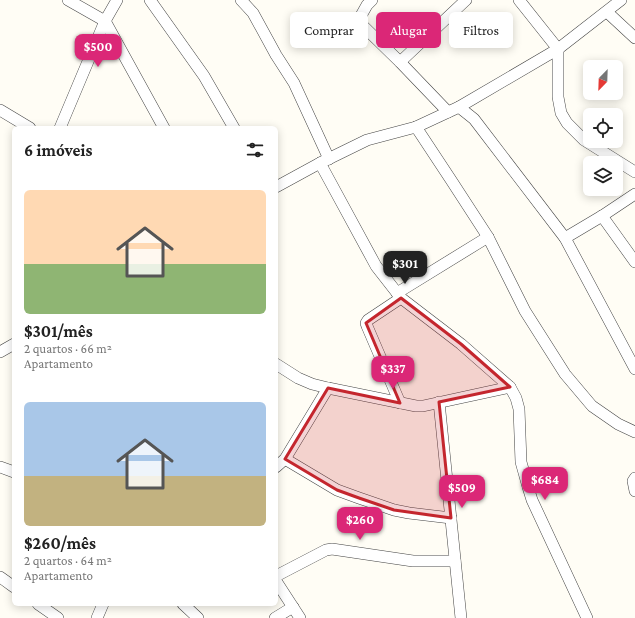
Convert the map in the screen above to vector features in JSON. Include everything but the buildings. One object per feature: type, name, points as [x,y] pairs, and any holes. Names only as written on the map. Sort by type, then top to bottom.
[{"type":"street","points":[[68,0],[105,21],[163,126]]},
{"type":"street","points":[[61,126],[105,21],[117,0]]},
{"type":"street","points":[[150,0],[204,76],[233,126]]},
{"type":"street","points":[[241,0],[253,13],[276,55],[294,83],[325,161],[376,266],[399,296],[461,344],[510,387],[516,398],[519,409],[521,462],[532,500],[587,618]]},
{"type":"street","points":[[372,0],[367,5],[358,21],[448,112]]},
{"type":"street","points":[[400,62],[466,0]]},
{"type":"street","points":[[519,0],[558,49],[558,97],[561,113],[567,123],[584,140],[635,172]]},
{"type":"street","points":[[278,186],[367,140],[416,127],[459,107],[558,49],[621,0]]},
{"type":"street","points":[[606,12],[635,38]]},
{"type":"street","points":[[459,107],[474,119],[565,238],[635,369]]},
{"type":"street","points":[[0,110],[27,126]]},
{"type":"street","points":[[416,127],[488,236],[525,312],[566,374],[592,406],[618,424],[635,432]]},
{"type":"street","points":[[565,238],[635,194]]},
{"type":"street","points":[[602,216],[635,262]]},
{"type":"street","points":[[400,403],[366,323],[399,296],[488,236]]},
{"type":"street","points":[[0,352],[12,345]]},
{"type":"street","points":[[278,365],[298,378],[312,384],[416,406],[423,406],[510,387]]},
{"type":"street","points":[[278,465],[285,458],[328,388]]},
{"type":"street","points":[[439,402],[461,618]]},
{"type":"street","points":[[285,458],[337,490],[359,498],[394,510],[451,518]]},
{"type":"street","points":[[0,468],[12,471]]},
{"type":"street","points":[[635,478],[633,481],[635,491]]},
{"type":"street","points":[[278,575],[326,550],[332,549],[413,561],[455,561]]},
{"type":"street","points":[[0,577],[12,586]]},
{"type":"street","points":[[278,584],[300,618]]},
{"type":"street","points":[[41,606],[58,618]]},
{"type":"street","points":[[97,618],[102,606]]},
{"type":"street","points":[[185,606],[198,618]]},
{"type":"street","points":[[275,618],[293,607]]},
{"type":"highlighted area","points":[[401,298],[461,344],[510,387],[439,402],[451,518],[394,510],[359,498],[337,490],[285,459],[328,388],[400,403],[366,323]]}]
